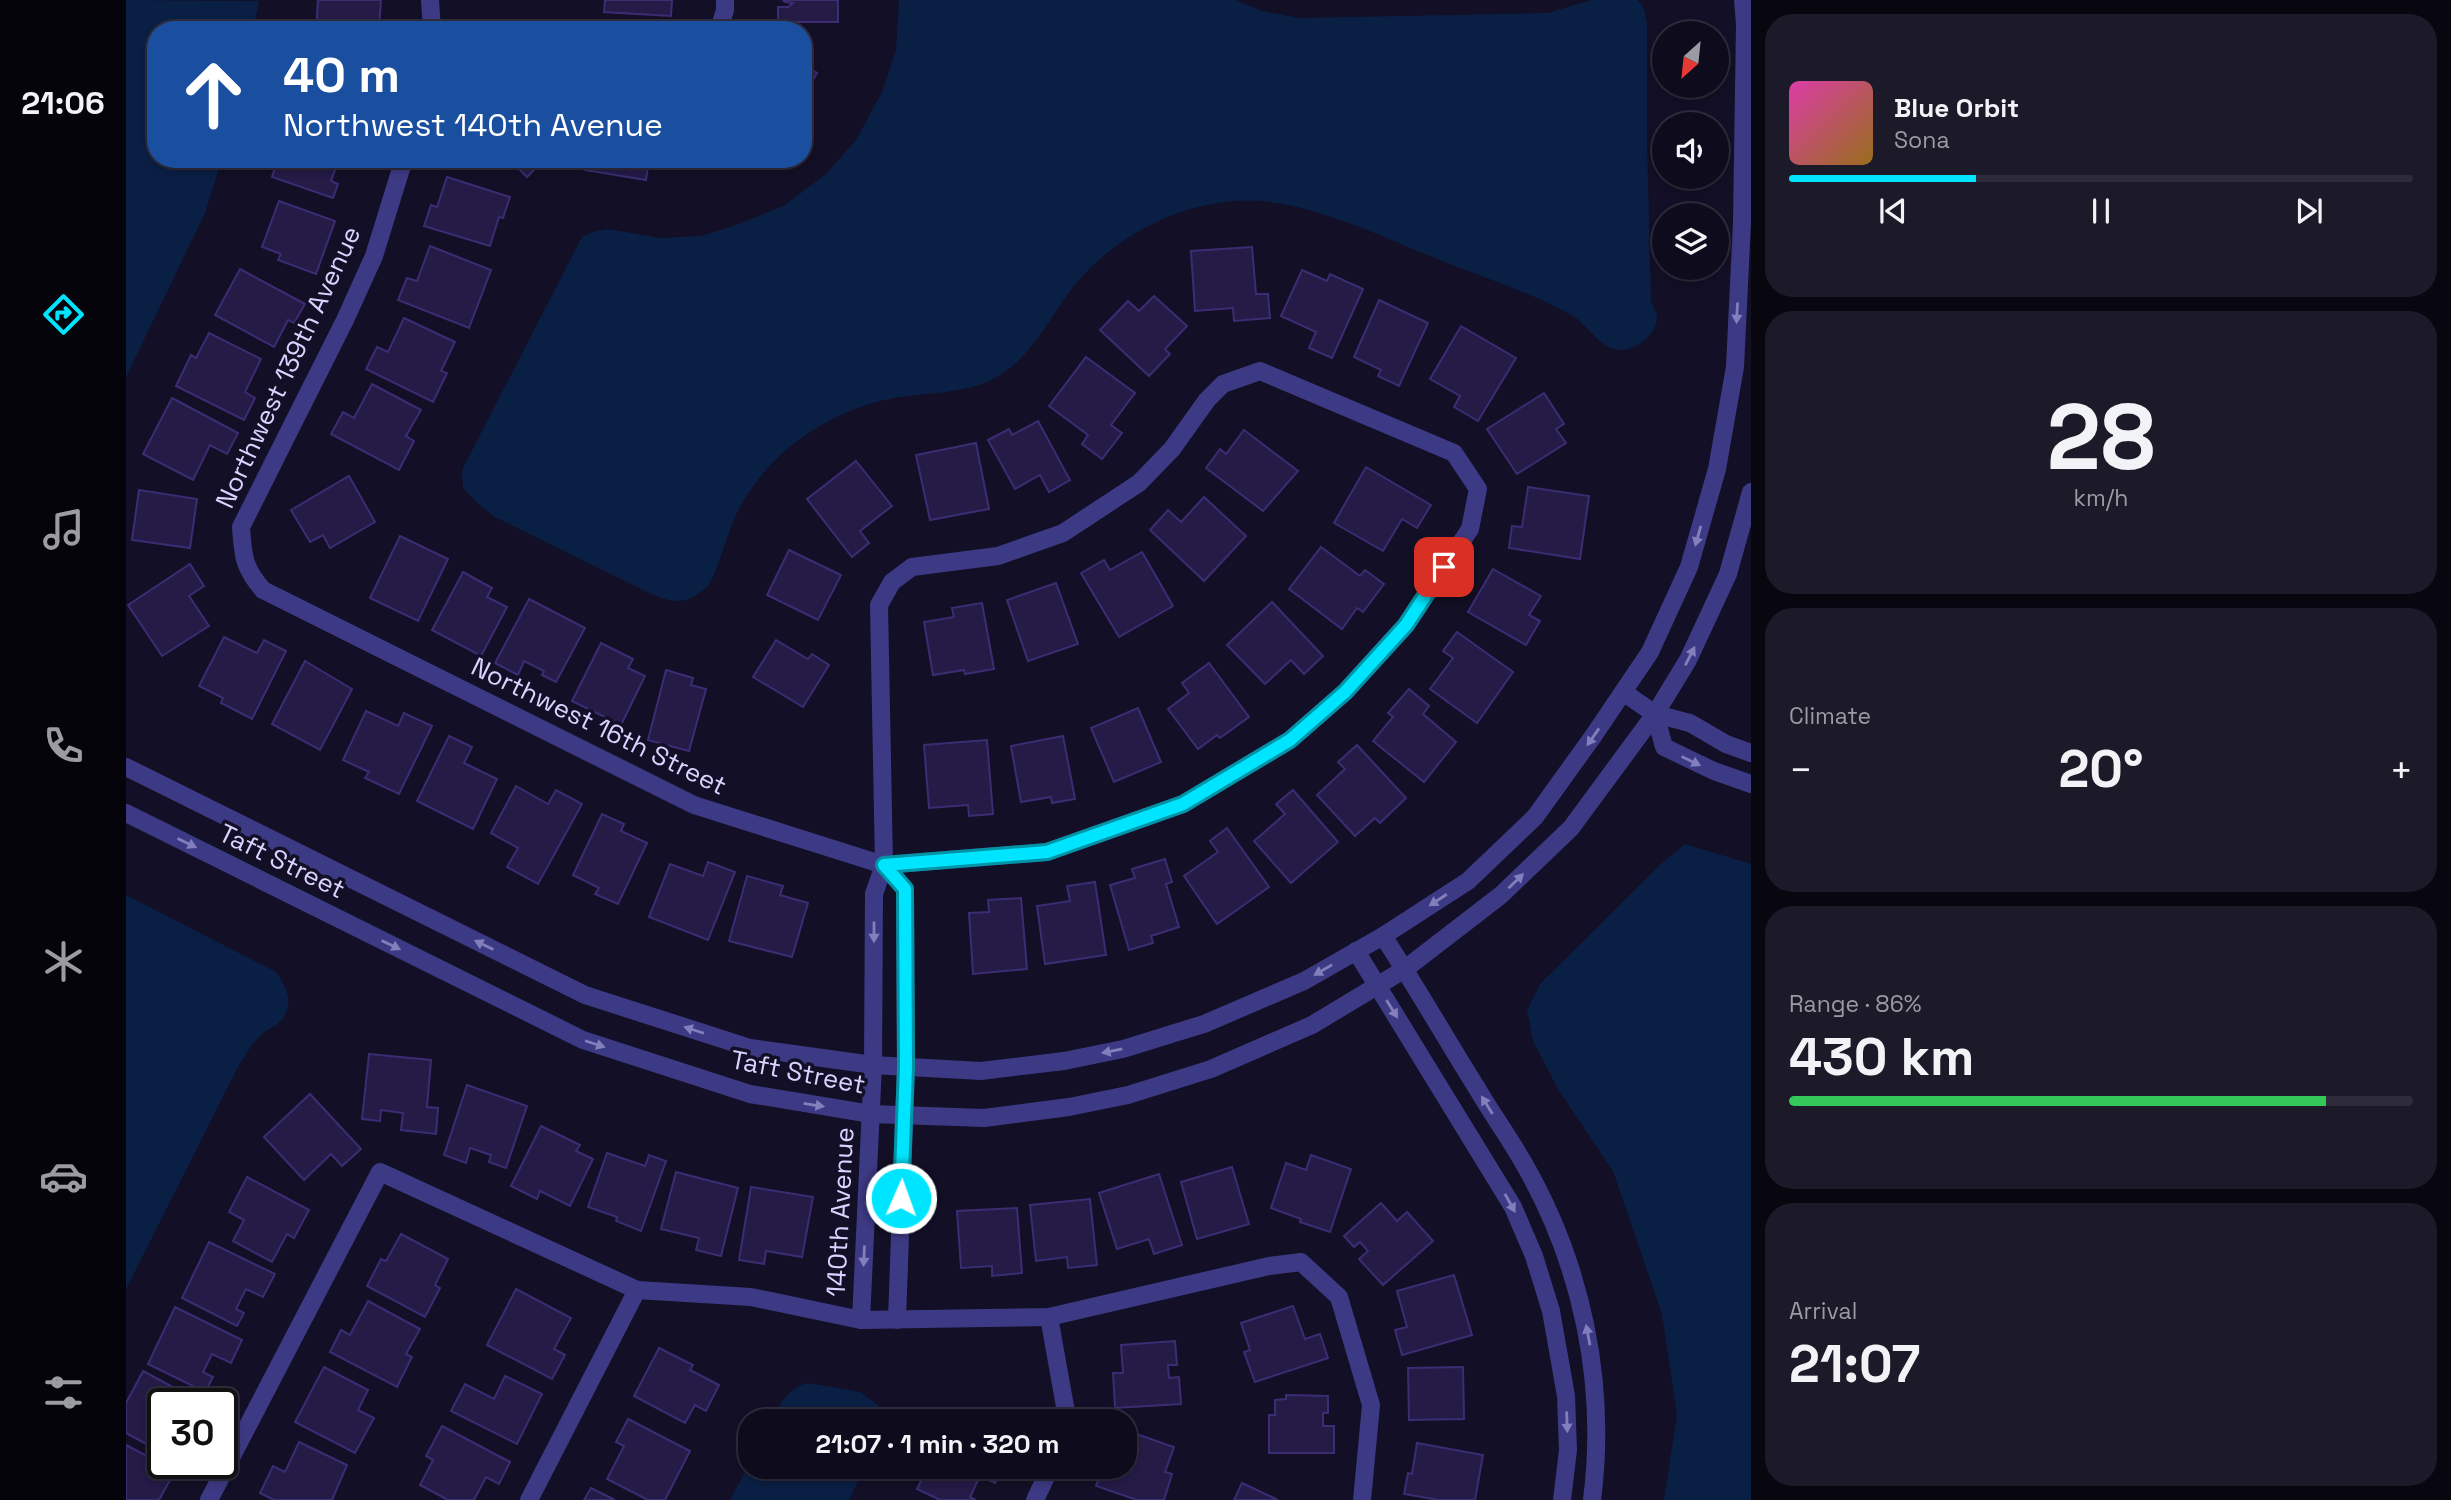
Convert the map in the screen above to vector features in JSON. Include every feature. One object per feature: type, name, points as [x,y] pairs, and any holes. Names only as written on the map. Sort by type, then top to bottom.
[{"type":"street","points":[[430,0],[431,21]]},
{"type":"street","points":[[722,21],[725,0]]},
{"type":"street","name":"Taft Street","points":[[126,766],[585,995],[750,1048],[873,1065],[981,1071],[1064,1061],[1123,1049],[1204,1024],[1304,981],[1383,936],[1468,881],[1535,817],[1650,652],[1689,567],[1717,469],[1735,367],[1747,148],[1743,0]]},
{"type":"street","name":"Northwest 139th Avenue","points":[[243,559],[241,527],[345,320],[374,256],[401,168]]},
{"type":"street","name":"Northwest 16th Street","points":[[243,559],[250,575],[263,590],[694,805],[884,865],[1047,852],[1183,804],[1290,740],[1345,692],[1406,625],[1470,529],[1478,489],[1454,453],[1260,371],[1223,384],[1207,400],[1172,449],[1139,483],[1063,533],[998,556],[912,567],[892,582]]},
{"type":"street","name":"Taft Street","points":[[126,813],[583,1040],[750,1094],[870,1114],[984,1118],[1069,1107],[1128,1095],[1210,1069],[1299,1031],[1405,970],[1501,895],[1571,828],[1655,714],[1688,660],[1728,574],[1751,492]]},
{"type":"street","name":"140th Avenue","points":[[861,1320],[873,1065],[874,894],[884,865],[880,606],[892,582]]},
{"type":"street","points":[[1623,692],[1655,714],[1690,723],[1726,744],[1751,753]]},
{"type":"street","points":[[1655,714],[1664,747],[1714,771],[1751,784]]},
{"type":"street","points":[[884,865],[905,889],[906,1067],[897,1320]]},
{"type":"street","points":[[1383,936],[1524,1164],[1569,1263],[1583,1312],[1592,1360],[1596,1407],[1592,1500]]},
{"type":"street","points":[[1356,951],[1513,1207],[1534,1256],[1551,1311],[1566,1396],[1568,1450],[1562,1500]]},
{"type":"street","points":[[209,1500],[380,1171],[637,1290],[751,1297],[861,1320],[1049,1317],[1269,1266],[1301,1262],[1339,1297],[1371,1405],[1362,1500]]},
{"type":"street","points":[[529,1500],[637,1290]]},
{"type":"street","points":[[1049,1317],[1065,1409]]},
{"type":"street","points":[[1035,1500],[1045,1479]]},
{"type":"water","points":[[126,0],[259,1],[255,21],[147,21],[147,168],[219,168],[205,213],[126,377]]},
{"type":"water","points":[[899,0],[1236,0],[1262,11],[1299,18],[1548,13],[1591,0],[1638,0],[1644,8],[1647,24],[1651,301],[1657,316],[1656,324],[1650,335],[1639,345],[1626,350],[1613,349],[1606,346],[1579,320],[1541,300],[1331,217],[1285,204],[1262,201],[1207,205],[1153,224],[1105,255],[1084,274],[1067,295],[1026,353],[993,379],[968,388],[889,399],[866,405],[821,425],[800,439],[781,455],[749,492],[733,522],[709,585],[685,600],[670,600],[653,594],[495,517],[477,503],[463,488],[462,470],[582,237],[608,229],[661,238],[701,236],[785,205],[826,174],[856,140],[882,92],[896,50]]},
{"type":"water","points":[[1685,844],[1751,864],[1751,1500],[1664,1500],[1677,1415],[1662,1314],[1613,1171],[1558,1089],[1533,1041],[1527,1011],[1540,984],[1662,863]]},
{"type":"water","points":[[126,895],[276,972],[287,992],[288,1006],[282,1019],[255,1041],[239,1065],[126,1289]]},
{"type":"water","points":[[808,1383],[860,1392],[878,1405],[879,1409],[778,1409],[790,1393]]},
{"type":"water","points":[[741,1479],[859,1479],[849,1500],[730,1500]]},
{"type":"building","points":[[318,0],[381,0],[380,21],[317,21]]},
{"type":"building","points":[[605,0],[672,0],[671,16],[604,12]]},
{"type":"building","points":[[783,0],[838,0],[838,22],[778,21],[778,7],[788,7],[793,3]]},
{"type":"building","points":[[275,168],[336,168],[331,181],[338,184],[333,198],[272,177]]},
{"type":"building","points":[[518,168],[536,168],[527,177]]},
{"type":"building","points":[[585,168],[648,168],[646,180]]},
{"type":"building","points":[[447,177],[510,197],[503,218],[499,217],[490,246],[424,226],[431,205],[437,207]]},
{"type":"building","points":[[279,201],[335,221],[316,274],[278,260],[281,254],[262,247]]},
{"type":"building","points":[[430,246],[491,270],[469,328],[398,300],[407,278],[417,281]]},
{"type":"building","points":[[1252,247],[1256,294],[1268,294],[1270,318],[1234,321],[1233,308],[1195,311],[1191,251]]},
{"type":"building","points":[[240,269],[305,304],[294,323],[288,320],[274,347],[215,315]]},
{"type":"building","points":[[1302,270],[1327,281],[1330,274],[1363,289],[1332,358],[1309,348],[1316,332],[1281,316]]},
{"type":"building","points":[[1154,296],[1187,326],[1165,349],[1170,354],[1149,376],[1100,330],[1128,301],[1139,311]]},
{"type":"building","points":[[1379,300],[1428,323],[1399,386],[1378,376],[1381,370],[1354,357]]},
{"type":"building","points":[[404,318],[455,342],[441,371],[447,373],[433,402],[366,369],[377,347],[388,352]]},
{"type":"building","points":[[1461,326],[1516,358],[1478,421],[1454,407],[1460,396],[1430,379]]},
{"type":"building","points":[[209,333],[261,359],[245,392],[255,398],[244,420],[176,386],[191,355],[196,358]]},
{"type":"building","points":[[1086,357],[1135,393],[1111,425],[1122,433],[1102,459],[1082,444],[1088,435],[1049,406]]},
{"type":"building","points":[[372,384],[421,410],[406,436],[414,441],[399,470],[331,434],[343,412],[354,418]]},
{"type":"building","points":[[1544,393],[1564,424],[1556,429],[1566,443],[1517,474],[1487,429]]},
{"type":"building","points":[[172,398],[238,433],[227,454],[210,445],[193,480],[143,454]]},
{"type":"building","points":[[1038,421],[1070,480],[1049,492],[1040,475],[1015,489],[988,440],[1009,429],[1012,435]]},
{"type":"building","points":[[1244,430],[1298,471],[1263,511],[1206,468],[1220,449],[1226,454]]},
{"type":"building","points":[[976,443],[989,509],[930,520],[916,455]]},
{"type":"building","points":[[856,461],[892,506],[860,531],[869,543],[852,557],[807,499]]},
{"type":"building","points":[[1366,467],[1431,505],[1417,528],[1402,519],[1383,551],[1334,523]]},
{"type":"building","points":[[349,476],[375,522],[330,548],[323,535],[310,542],[291,510]]},
{"type":"building","points":[[1528,487],[1589,496],[1580,559],[1509,548],[1512,526],[1522,527]]},
{"type":"building","points":[[139,490],[197,499],[190,548],[132,540]]},
{"type":"building","points":[[1204,497],[1246,536],[1204,581],[1150,530],[1168,510],[1181,522]]},
{"type":"building","points":[[400,536],[448,559],[418,621],[370,598]]},
{"type":"building","points":[[1321,547],[1360,576],[1365,570],[1384,584],[1363,612],[1357,608],[1342,629],[1289,589]]},
{"type":"building","points":[[789,550],[841,575],[818,620],[767,595]]},
{"type":"building","points":[[1142,552],[1173,606],[1119,637],[1081,573],[1104,560],[1110,570]]},
{"type":"building","points":[[190,564],[204,586],[189,596],[209,626],[162,656],[128,605]]},
{"type":"building","points":[[1493,569],[1541,596],[1529,615],[1540,621],[1526,645],[1468,612]]},
{"type":"building","points":[[463,572],[492,588],[487,597],[507,607],[481,656],[432,630]]},
{"type":"building","points":[[1056,583],[1078,644],[1028,661],[1007,600]]},
{"type":"building","points":[[529,599],[585,628],[556,682],[542,675],[544,671],[524,661],[518,675],[495,663]]},
{"type":"building","points":[[1272,602],[1323,656],[1304,674],[1291,660],[1265,684],[1227,645]]},
{"type":"building","points":[[982,603],[994,669],[965,674],[964,670],[933,675],[924,622],[954,617],[952,608]]},
{"type":"building","points":[[1457,632],[1513,672],[1477,723],[1430,689],[1453,658],[1443,651]]},
{"type":"building","points":[[224,637],[257,653],[264,640],[286,651],[252,719],[221,703],[223,698],[199,686]]},
{"type":"building","points":[[776,640],[808,659],[812,654],[829,665],[803,707],[753,677]]},
{"type":"building","points":[[601,643],[633,659],[628,668],[645,676],[621,725],[572,701]]},
{"type":"building","points":[[305,661],[352,689],[320,750],[272,724]]},
{"type":"building","points":[[1209,663],[1249,717],[1220,738],[1217,735],[1198,749],[1168,709],[1189,693],[1182,683]]},
{"type":"building","points":[[666,670],[693,678],[691,685],[706,689],[689,751],[648,740]]},
{"type":"building","points":[[1409,689],[1429,706],[1423,714],[1456,742],[1424,782],[1373,741],[1393,717],[1388,713]]},
{"type":"building","points":[[1138,708],[1161,762],[1114,782],[1091,728]]},
{"type":"building","points":[[366,711],[398,726],[404,713],[432,726],[399,794],[365,778],[369,772],[343,760]]},
{"type":"building","points":[[449,736],[472,747],[464,763],[497,779],[473,829],[417,801]]},
{"type":"building","points":[[1063,736],[1075,799],[1052,803],[1051,797],[1021,802],[1011,746]]},
{"type":"building","points":[[987,740],[993,814],[969,816],[968,805],[929,808],[924,745]]},
{"type":"building","points":[[1357,745],[1406,798],[1380,823],[1375,818],[1355,836],[1317,795],[1345,769],[1338,762]]},
{"type":"building","points":[[516,786],[548,804],[556,790],[582,804],[538,884],[507,867],[518,848],[491,833]]},
{"type":"building","points":[[1293,790],[1338,842],[1291,883],[1254,841],[1285,814],[1276,804]]},
{"type":"building","points":[[602,814],[624,824],[621,831],[647,843],[618,904],[595,894],[599,888],[573,875]]},
{"type":"building","points":[[1227,828],[1269,887],[1217,924],[1184,876],[1218,852],[1210,841]]},
{"type":"building","points":[[1165,859],[1172,882],[1166,884],[1179,927],[1151,936],[1153,943],[1129,950],[1110,885],[1135,878],[1132,869]]},
{"type":"building","points":[[708,862],[735,872],[708,940],[649,917],[670,864],[703,876]]},
{"type":"building","points":[[747,876],[783,886],[780,895],[808,903],[792,957],[729,941]]},
{"type":"building","points":[[1095,882],[1106,955],[1045,964],[1037,906],[1070,901],[1067,886]]},
{"type":"building","points":[[1021,898],[1027,969],[973,974],[969,913],[989,912],[988,900]]},
{"type":"building","points":[[369,1054],[431,1060],[427,1107],[438,1108],[436,1134],[401,1130],[403,1113],[381,1110],[380,1121],[362,1119]]},
{"type":"building","points":[[467,1085],[527,1106],[506,1168],[489,1162],[491,1155],[470,1148],[466,1163],[444,1155]]},
{"type":"building","points":[[310,1094],[361,1149],[342,1166],[331,1154],[304,1180],[264,1137]]},
{"type":"building","points":[[541,1126],[580,1145],[576,1151],[593,1159],[570,1206],[540,1191],[537,1199],[511,1186]]},
{"type":"building","points":[[607,1153],[645,1166],[649,1155],[666,1161],[641,1231],[616,1221],[617,1217],[588,1207]]},
{"type":"building","points":[[1311,1155],[1351,1169],[1330,1232],[1271,1208],[1286,1163],[1306,1170]]},
{"type":"building","points":[[1232,1167],[1249,1224],[1197,1239],[1181,1182]]},
{"type":"building","points":[[676,1172],[738,1188],[721,1256],[696,1250],[699,1238],[661,1229]]},
{"type":"building","points":[[1159,1174],[1182,1245],[1154,1254],[1149,1239],[1117,1249],[1099,1193]]},
{"type":"building","points":[[247,1177],[309,1210],[294,1238],[287,1234],[272,1262],[233,1241],[244,1220],[229,1212]]},
{"type":"building","points":[[751,1187],[813,1197],[802,1257],[766,1251],[764,1264],[739,1260]]},
{"type":"building","points":[[1090,1199],[1097,1265],[1068,1268],[1067,1257],[1036,1261],[1030,1205]]},
{"type":"building","points":[[1381,1203],[1397,1221],[1407,1212],[1433,1241],[1383,1285],[1359,1259],[1368,1251],[1360,1242],[1354,1247],[1344,1236]]},
{"type":"building","points":[[1017,1208],[1022,1273],[992,1276],[992,1266],[961,1268],[957,1211]]},
{"type":"building","points":[[401,1234],[448,1259],[435,1285],[440,1288],[425,1317],[367,1286],[381,1259],[386,1261]]},
{"type":"building","points":[[209,1242],[275,1274],[263,1297],[246,1289],[236,1309],[244,1313],[237,1326],[182,1298]]},
{"type":"building","points":[[1454,1275],[1472,1335],[1402,1355],[1395,1330],[1407,1327],[1397,1291]]},
{"type":"building","points":[[516,1289],[571,1318],[554,1349],[565,1355],[552,1379],[487,1345]]},
{"type":"building","points":[[368,1301],[420,1329],[406,1354],[412,1357],[397,1387],[330,1352],[341,1330],[350,1335]]},
{"type":"building","points":[[1293,1306],[1305,1339],[1320,1334],[1328,1358],[1255,1382],[1244,1352],[1250,1350],[1241,1323]]},
{"type":"building","points":[[175,1307],[242,1340],[231,1363],[212,1354],[203,1372],[213,1377],[207,1388],[197,1388],[148,1364]]},
{"type":"building","points":[[1175,1341],[1177,1365],[1168,1365],[1169,1378],[1179,1377],[1181,1404],[1115,1408],[1113,1373],[1123,1373],[1121,1345]]},
{"type":"building","points":[[659,1348],[693,1365],[690,1370],[719,1385],[706,1411],[695,1405],[685,1423],[634,1396]]},
{"type":"building","points":[[324,1367],[368,1390],[358,1410],[374,1418],[355,1453],[295,1422]]},
{"type":"building","points":[[1463,1367],[1464,1419],[1409,1420],[1408,1368]]},
{"type":"building","points":[[143,1371],[174,1388],[147,1388],[147,1444],[126,1433],[126,1403]]},
{"type":"building","points":[[505,1376],[542,1394],[517,1444],[451,1411],[465,1384],[494,1399]]},
{"type":"building","points":[[1286,1395],[1328,1396],[1328,1413],[1323,1413],[1323,1426],[1334,1426],[1334,1453],[1269,1453],[1269,1415],[1275,1415],[1275,1400],[1286,1399]]},
{"type":"building","points":[[628,1419],[690,1451],[665,1500],[648,1500],[607,1479],[624,1446],[616,1442]]},
{"type":"building","points":[[442,1426],[510,1462],[499,1484],[486,1477],[474,1500],[448,1500],[420,1485],[433,1460],[426,1456]]},
{"type":"building","points":[[1137,1434],[1174,1447],[1165,1472],[1172,1474],[1164,1500],[1137,1500],[1096,1486],[1098,1479],[1137,1479]]},
{"type":"building","points":[[299,1442],[347,1465],[332,1500],[274,1500],[260,1493],[273,1466],[285,1472]]},
{"type":"building","points":[[1417,1443],[1483,1455],[1475,1500],[1439,1500],[1404,1494],[1408,1473],[1412,1474]]},
{"type":"building","points":[[126,1445],[147,1456],[147,1479],[171,1479],[159,1500],[126,1500]]},
{"type":"building","points":[[922,1479],[979,1479],[970,1497],[976,1500],[940,1500],[917,1489]]},
{"type":"building","points":[[1242,1483],[1278,1500],[1234,1500]]},
{"type":"building","points":[[591,1488],[615,1500],[584,1500]]},
{"type":"route","points":[[901,1198],[906,1067],[905,889],[884,865],[1047,852],[1183,804],[1290,740],[1345,692],[1406,625],[1444,567]]}]
